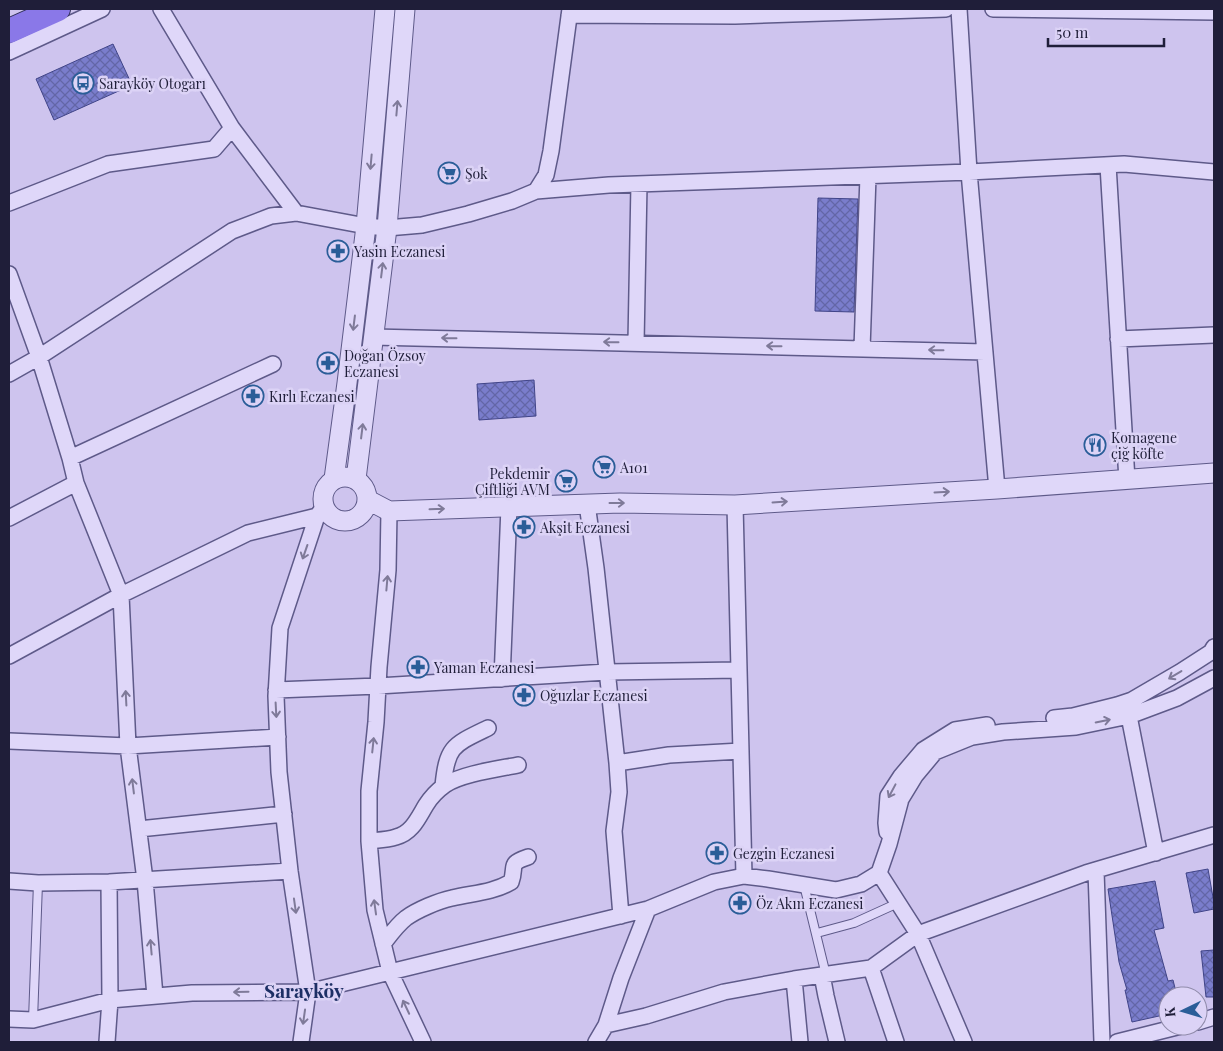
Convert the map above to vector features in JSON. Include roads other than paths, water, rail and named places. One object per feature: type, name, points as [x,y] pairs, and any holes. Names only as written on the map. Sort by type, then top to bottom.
[{"type":"highway","points":[[9,31],[58,9]]},
{"type":"street","points":[[9,52],[102,9]]},
{"type":"street","points":[[161,9],[232,128],[296,213]]},
{"type":"street","points":[[334,479],[366,226],[385,9]]},
{"type":"street","points":[[356,479],[387,228],[405,9]]},
{"type":"street","points":[[536,191],[546,175],[551,151],[569,12],[736,16],[946,9]]},
{"type":"street","points":[[959,9],[969,172],[997,489]]},
{"type":"street","points":[[992,9],[1214,12]]},
{"type":"street","points":[[9,203],[108,164],[214,149],[232,128]]},
{"type":"street","points":[[9,374],[40,357],[232,231],[271,216],[296,213],[387,228],[422,225],[468,214],[512,201],[536,191],[610,185],[969,172],[1124,164],[1214,172]]},
{"type":"street","points":[[1108,165],[1127,480]]},
{"type":"street","points":[[862,349],[868,176]]},
{"type":"street","points":[[636,343],[639,184]]},
{"type":"street","points":[[9,274],[40,357],[76,483],[121,595],[128,746],[145,880],[155,996]]},
{"type":"street","points":[[1118,339],[1214,336]]},
{"type":"street","points":[[374,337],[985,352]]},
{"type":"street","points":[[70,458],[273,364]]},
{"type":"street","points":[[368,500],[389,511],[620,503],[735,505],[1214,474]]},
{"type":"street","points":[[9,656],[121,595],[248,533],[320,512],[335,520],[344,522],[353,520],[360,516],[366,508],[368,500],[362,485],[356,479],[345,476],[334,479],[326,486],[322,496],[320,512],[280,628],[276,690],[279,772],[290,871],[308,992],[301,1042]]},
{"type":"street","points":[[9,518],[76,483]]},
{"type":"street","points":[[587,504],[596,568],[617,763],[619,792],[614,831],[621,916]]},
{"type":"street","points":[[735,505],[744,876]]},
{"type":"street","points":[[502,679],[509,507]]},
{"type":"street","points":[[389,511],[388,570],[369,791],[369,841],[375,910],[390,972],[423,1042]]},
{"type":"street","points":[[890,844],[886,824],[888,796],[901,776],[923,750],[955,730],[998,723],[1073,716],[1117,706],[1132,700],[1180,672],[1210,652],[1214,647]]},
{"type":"street","points":[[276,690],[378,686],[607,672],[739,670]]},
{"type":"street","points":[[9,1019],[33,1020],[110,1000],[192,993],[308,992],[648,909],[714,882],[744,876],[768,878],[836,890],[861,884],[879,873],[890,844],[901,799],[915,776],[934,752],[972,737],[1003,732],[1076,726],[1129,716],[1176,698],[1214,678]]},
{"type":"street","points":[[1129,716],[1156,853]]},
{"type":"street","points":[[443,786],[447,759],[451,751],[457,744],[488,728]]},
{"type":"street","points":[[9,741],[128,746],[278,737]]},
{"type":"street","points":[[617,763],[669,755],[741,751]]},
{"type":"street","points":[[369,841],[396,837],[410,829],[427,803],[443,786],[452,781],[518,765]]},
{"type":"street","points":[[138,829],[284,814]]},
{"type":"street","points":[[606,1025],[646,1016],[724,992],[794,979],[871,968],[918,934],[1096,870],[1214,835]]},
{"type":"street","points":[[383,944],[407,917],[451,898],[500,888],[511,882],[513,866],[517,861],[528,857]]},
{"type":"street","points":[[1096,870],[1102,1042]]},
{"type":"street","points":[[9,881],[38,883],[110,882],[290,871]]},
{"type":"street","points":[[879,873],[918,934],[964,1042]]},
{"type":"street","points":[[107,1042],[110,1000],[110,882]]},
{"type":"street","points":[[596,1042],[606,1025],[621,978],[648,909]]},
{"type":"street","points":[[871,968],[896,1042]]},
{"type":"street","points":[[824,975],[826,996],[837,1042]]},
{"type":"street","points":[[794,979],[800,1042]]},
{"type":"street","points":[[1117,1042],[1158,1032]]},
{"type":"lane","points":[[33,1020],[38,883]]},
{"type":"lane","points":[[804,884],[817,933],[824,975]]},
{"type":"lane","points":[[817,933],[854,923],[898,903]]},
{"type":"place","name":"Sarayköy Otogarı","points":[[83,83]]},
{"type":"place","name":"Şok","points":[[449,173]]},
{"type":"place","name":"Yasin Eczanesi","points":[[338,251]]},
{"type":"place","name":"Doğan Özsoy Eczanesi","points":[[328,363]]},
{"type":"place","name":"Kırlı Eczanesi","points":[[253,396]]},
{"type":"place","name":"Komagene çiğ köfte","points":[[1095,445]]},
{"type":"place","name":"A101","points":[[604,467]]},
{"type":"place","name":"Pekdemir Çiftliği AVM","points":[[566,481]]},
{"type":"place","name":"Akşit Eczanesi","points":[[524,527]]},
{"type":"place","name":"Yaman Eczanesi","points":[[418,667]]},
{"type":"place","name":"Oğuzlar Eczanesi","points":[[524,695]]},
{"type":"place","name":"Gezgin Eczanesi","points":[[717,853]]},
{"type":"place","name":"Öz Akın Eczanesi","points":[[740,903]]},
{"type":"district","name":"Sarayköy","points":[[304,990]]}]
